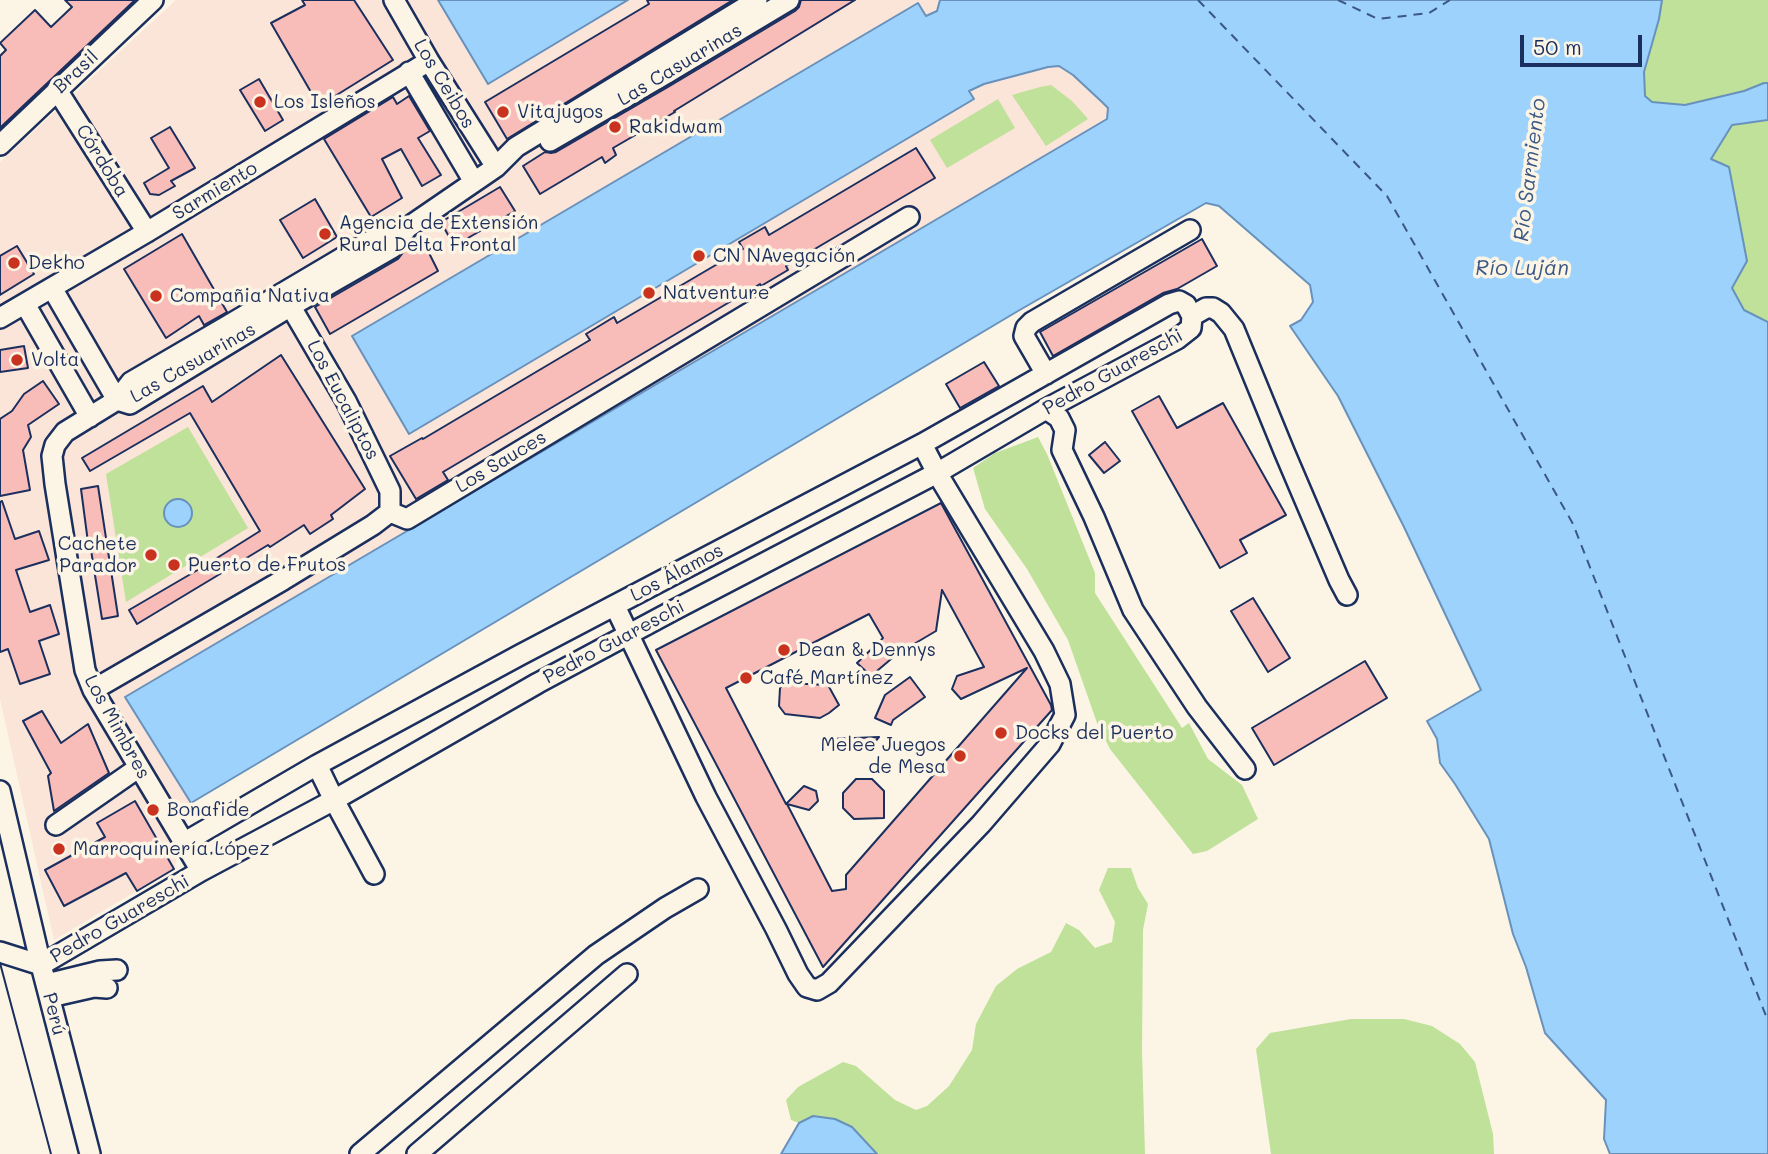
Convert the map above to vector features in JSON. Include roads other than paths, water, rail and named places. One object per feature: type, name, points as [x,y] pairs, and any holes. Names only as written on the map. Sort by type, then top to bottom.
[{"type":"street","name":"Brasil","points":[[0,145],[153,0]]},
{"type":"street","name":"Los Ceibos","points":[[394,0],[496,167]]},
{"type":"street","name":"Las Casuarinas","points":[[55,445],[65,432],[117,400],[130,404],[287,299],[392,248],[407,228],[496,167],[516,147],[757,0]]},
{"type":"street","name":"Las Casuarinas","points":[[496,167],[521,158],[789,0]]},
{"type":"street","name":"Sarmiento","points":[[0,318],[148,232],[429,61]]},
{"type":"street","points":[[409,72],[474,182]]},
{"type":"street","name":"Córdoba","points":[[57,90],[148,232]]},
{"type":"street","name":"Los Sauces","points":[[390,512],[407,519],[909,217]]},
{"type":"street","points":[[1046,374],[1024,336],[1026,328],[1190,230]]},
{"type":"street","points":[[52,288],[117,400]]},
{"type":"street","name":"Los Eucaliptos","points":[[287,299],[346,401],[390,491],[390,512]]},
{"type":"street","name":"Pedro Guareschi","points":[[0,952],[46,982],[201,871],[334,800],[538,684],[937,473],[1046,409],[1177,339],[1191,328],[1192,316],[1186,305],[1179,301],[1169,304]]},
{"type":"street","points":[[25,304],[90,417]]},
{"type":"street","name":"Los Álamos","points":[[185,842],[317,765],[520,655],[922,444],[1169,304]]},
{"type":"street","points":[[1192,316],[1206,308],[1213,308],[1221,313],[1234,329],[1347,595]]},
{"type":"street","points":[[1011,394],[1028,421]]},
{"type":"street","points":[[1046,409],[1059,418],[1065,430],[1062,450],[1133,610],[1197,707],[1245,769]]},
{"type":"street","points":[[615,606],[706,797],[798,974],[807,987],[817,990],[829,984],[981,824],[1050,744],[1065,715],[1059,684],[1044,651],[922,444]]},
{"type":"street","name":"Los Mimbres","points":[[55,445],[52,456],[55,484],[85,670],[93,690],[138,768],[201,871]]},
{"type":"street","points":[[93,690],[283,580],[373,526],[390,512]]},
{"type":"street","points":[[520,655],[538,684]]},
{"type":"street","points":[[317,765],[374,874]]},
{"type":"street","points":[[56,825],[138,768]]},
{"type":"street","name":"Perú","points":[[0,791],[90,1154]]},
{"type":"street","points":[[360,1154],[596,955],[698,888]]},
{"type":"street","points":[[46,982],[117,970]]},
{"type":"street","points":[[417,1154],[627,974]]},
{"type":"street","points":[[46,982],[107,988]]},
{"type":"water","points":[[438,0],[628,0],[488,84]]},
{"type":"water","name":"Río Luján","points":[[940,0],[1662,0],[1644,72],[1645,96],[1652,102],[1685,105],[1768,83],[1768,120],[1732,125],[1711,159],[1729,167],[1747,261],[1732,288],[1744,310],[1768,322],[1768,1154],[1610,1154],[1604,1139],[1606,1100],[1545,1033],[1526,967],[1513,934],[1489,839],[1440,763],[1437,739],[1427,721],[1481,690],[1338,396],[1290,326],[1301,320],[1313,302],[1310,285],[1219,206],[1206,203],[1018,311],[191,803],[125,697],[1107,119],[1108,108],[1073,75],[1059,66],[984,84],[969,91],[974,99],[409,434],[352,336],[918,3],[926,16],[937,11]]},
{"type":"water","points":[[178,499],[188,503],[192,513],[188,523],[178,527],[168,523],[164,513],[168,503]]},
{"type":"water","points":[[813,1116],[835,1119],[852,1127],[877,1154],[781,1154],[799,1123]]},
{"type":"tram line","points":[[0,963],[51,1154]]},
{"type":"place","name":"Los Isleños","points":[[260,102]]},
{"type":"place","name":"Vitajugos","points":[[503,112]]},
{"type":"place","name":"Rakidwam","points":[[615,127]]},
{"type":"place","name":"Agencia de Extensión Rural Delta Frontal","points":[[325,234]]},
{"type":"place","name":"CN NAvegación","points":[[699,256]]},
{"type":"place","name":"Dekho","points":[[14,263]]},
{"type":"place","name":"Natventure","points":[[649,293]]},
{"type":"place","name":"Compañia Nativa","points":[[156,296]]},
{"type":"place","name":"Volta","points":[[17,360]]},
{"type":"place","name":"Cachete Parador","points":[[151,555]]},
{"type":"place","name":"Puerto de Frutos","points":[[174,565]]},
{"type":"place","name":"Dean & Dennys","points":[[784,650]]},
{"type":"place","name":"Café Martínez","points":[[746,678]]},
{"type":"place","name":"Docks del Puerto","points":[[1001,733]]},
{"type":"place","name":"Melee Juegos de Mesa","points":[[960,756]]},
{"type":"place","name":"Bonafide","points":[[153,810]]},
{"type":"place","name":"Marroquinería López","points":[[59,849]]},
{"type":"water label","name":"Río Sarmiento","points":[[1530,170]]}]
